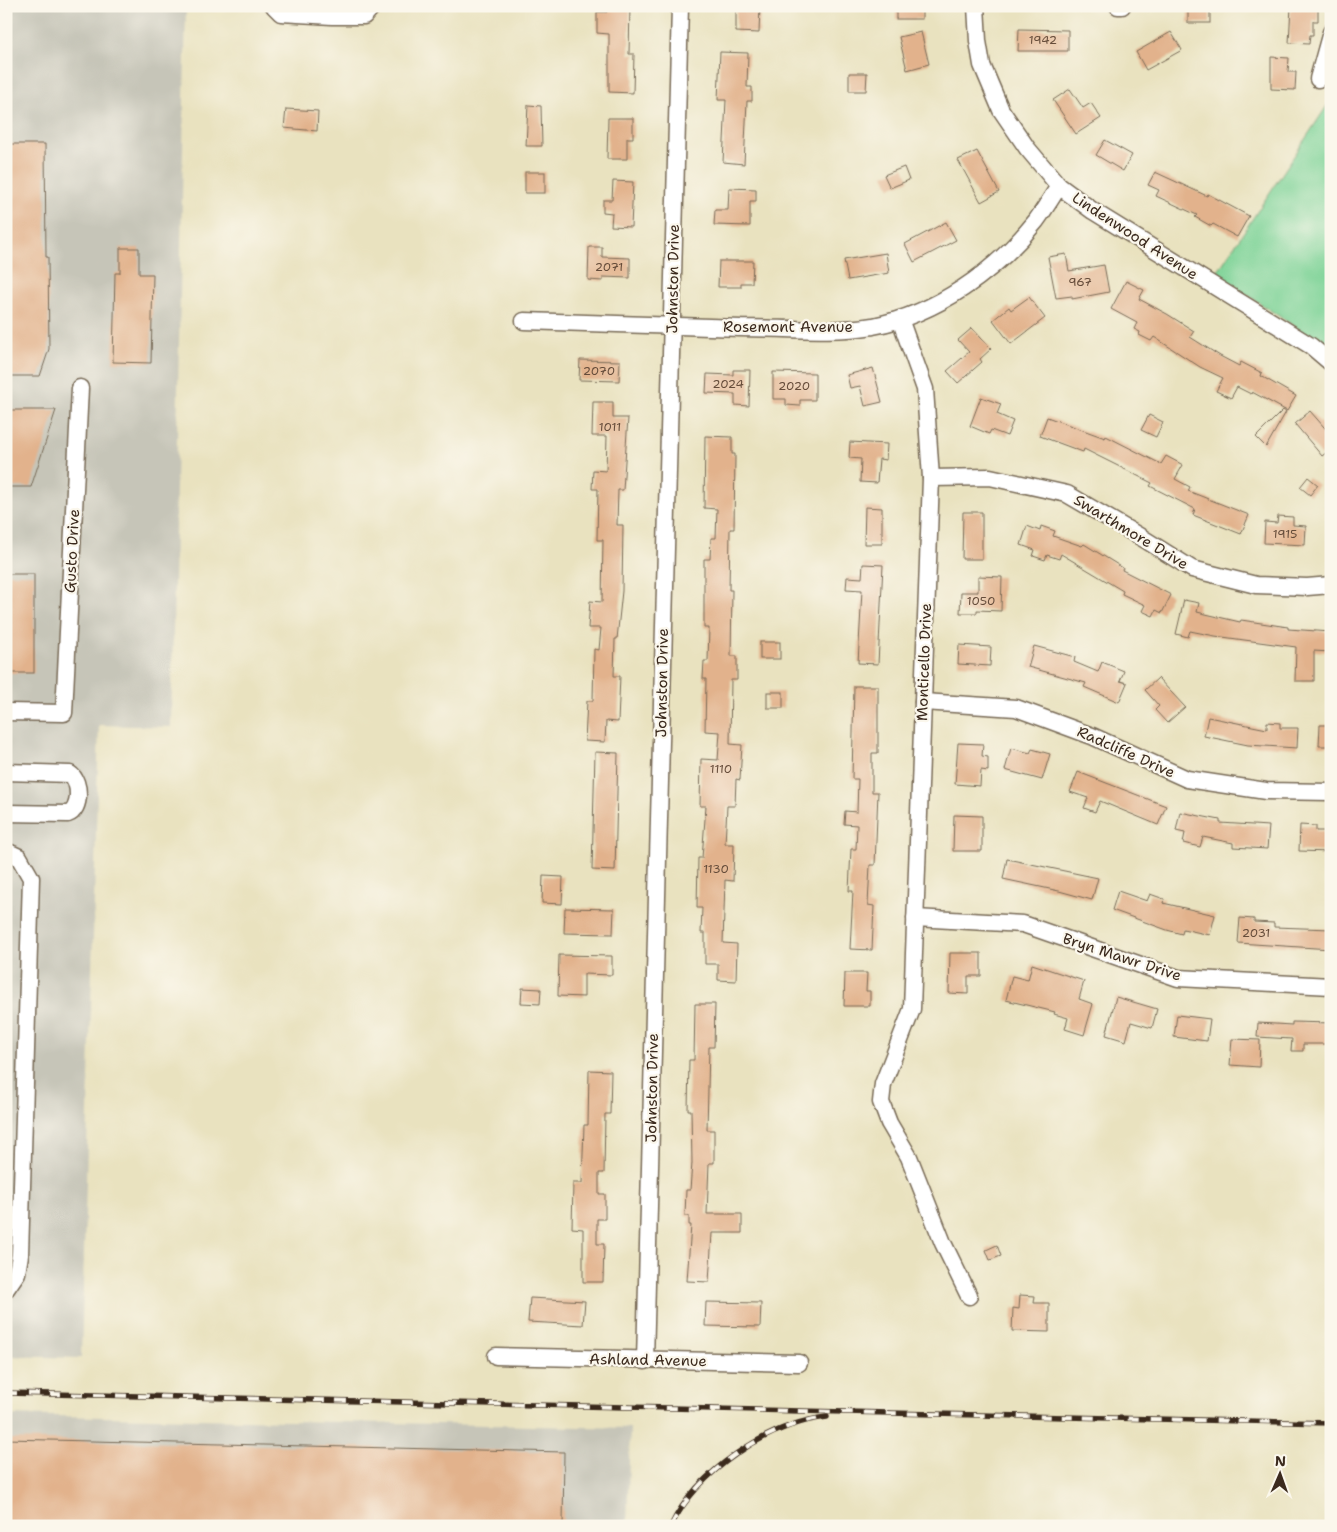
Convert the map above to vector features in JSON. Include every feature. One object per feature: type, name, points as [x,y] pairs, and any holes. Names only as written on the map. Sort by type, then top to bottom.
[{"type":"street","points":[[274,6],[282,13],[332,16],[364,16],[373,6]]},
{"type":"street","name":"Johnston Drive","points":[[645,1360],[680,6]]},
{"type":"street","name":"Lindenwood Avenue","points":[[976,6],[978,41],[982,65],[1001,110],[1027,148],[1059,186],[1093,211],[1311,346],[1331,362]]},
{"type":"street","points":[[1318,79],[1331,32]]},
{"type":"street","name":"Rosemont Avenue","points":[[524,321],[840,329],[873,326],[900,319],[928,308],[955,293],[988,269],[1020,240],[1059,186]]},
{"type":"street","name":"Monticello Drive","points":[[900,319],[925,389],[931,478],[912,1008],[883,1084],[880,1102],[889,1124],[909,1157],[943,1243],[969,1296]]},
{"type":"street","name":"Gusto Drive","points":[[6,712],[64,713],[80,388]]},
{"type":"street","name":"Swarthmore Drive","points":[[931,478],[990,477],[1066,494],[1192,569],[1256,585],[1308,587],[1331,585]]},
{"type":"street","name":"Radcliffe Drive","points":[[923,702],[1016,708],[1092,736],[1187,779],[1266,790],[1331,792]]},
{"type":"street","points":[[6,772],[70,774],[75,777],[77,782],[76,808],[73,813],[6,813]]},
{"type":"street","points":[[6,851],[19,857],[30,878],[20,1255],[17,1273],[6,1289]]},
{"type":"street","name":"Bryn Mawr Drive","points":[[916,918],[1023,924],[1178,978],[1331,986]]},
{"type":"street","name":"Ashland Avenue","points":[[496,1356],[799,1363]]},
{"type":"shaded area","points":[[6,6],[186,6],[171,727],[99,725],[81,1358],[6,1356]]},
{"type":"shaded area","points":[[6,1415],[630,1428],[627,1526],[6,1526]]},
{"type":"green space","points":[[1329,70],[1331,70],[1331,351],[1216,274],[1329,103]]},
{"type":"building","points":[[607,6],[630,6],[629,54],[634,54],[633,93],[609,92],[609,34],[597,33],[597,12],[607,12]]},
{"type":"building","points":[[736,6],[760,6],[759,33],[736,32]]},
{"type":"building","points":[[896,6],[922,6],[922,19],[896,19]]},
{"type":"building","points":[[1188,6],[1210,6],[1210,23],[1188,23]]},
{"type":"building","points":[[1291,6],[1318,6],[1318,21],[1313,21],[1313,35],[1310,35],[1309,44],[1289,43]]},
{"type":"building","points":[[1019,29],[1068,30],[1068,51],[1018,51]]},
{"type":"building","points":[[921,32],[929,64],[907,70],[899,37]]},
{"type":"building","points":[[1171,32],[1182,50],[1146,70],[1136,52]]},
{"type":"building","points":[[720,52],[748,53],[747,87],[752,87],[752,101],[747,101],[744,164],[723,162],[726,100],[718,100]]},
{"type":"building","points":[[1271,57],[1289,58],[1288,72],[1296,72],[1295,90],[1271,89]]},
{"type":"building","points":[[849,73],[867,73],[866,91],[849,91]]},
{"type":"building","points":[[1070,89],[1083,108],[1091,103],[1101,118],[1076,134],[1053,100]]},
{"type":"building","points":[[528,105],[541,106],[542,146],[526,146]]},
{"type":"building","points":[[286,109],[318,111],[317,131],[284,128]]},
{"type":"building","points":[[608,118],[633,118],[633,138],[627,138],[627,159],[607,159]]},
{"type":"building","points":[[1105,140],[1132,155],[1123,171],[1096,155]]},
{"type":"building","points":[[6,144],[45,144],[49,349],[40,376],[6,376]]},
{"type":"building","points":[[977,151],[999,192],[981,202],[958,160]]},
{"type":"building","points":[[904,167],[909,180],[890,188],[884,175]]},
{"type":"building","points":[[525,172],[545,172],[545,193],[525,193]]},
{"type":"building","points":[[1155,172],[1207,196],[1208,194],[1249,216],[1237,237],[1213,224],[1211,226],[1195,217],[1197,215],[1156,196],[1159,190],[1148,185]]},
{"type":"building","points":[[613,181],[633,182],[631,227],[611,226],[612,213],[603,212],[603,200],[612,200]]},
{"type":"building","points":[[729,188],[756,189],[756,201],[750,201],[750,226],[714,225],[715,210],[728,210]]},
{"type":"building","points":[[946,222],[956,240],[914,262],[905,244]]},
{"type":"building","points":[[589,247],[602,247],[602,257],[630,258],[630,278],[603,277],[603,281],[588,280]]},
{"type":"building","points":[[120,248],[139,248],[139,274],[153,274],[151,363],[113,362],[115,273],[120,273]]},
{"type":"building","points":[[886,253],[889,273],[848,280],[844,260]]},
{"type":"building","points":[[1066,254],[1069,271],[1104,265],[1109,292],[1072,299],[1072,296],[1056,298],[1048,257]]},
{"type":"building","points":[[719,261],[753,261],[752,283],[741,283],[741,287],[718,287]]},
{"type":"building","points":[[1126,281],[1144,290],[1139,299],[1194,331],[1190,337],[1239,366],[1241,362],[1262,373],[1261,376],[1296,396],[1287,411],[1252,392],[1251,394],[1237,387],[1231,398],[1216,391],[1223,378],[1200,367],[1154,337],[1151,341],[1139,335],[1140,332],[1134,329],[1137,323],[1111,309]]},
{"type":"building","points":[[1029,297],[1045,318],[1011,344],[993,320],[1009,307],[1011,310]]},
{"type":"building","points":[[972,328],[991,349],[980,359],[982,362],[958,383],[947,371],[969,352],[958,340]]},
{"type":"building","points":[[580,360],[620,361],[619,381],[579,380]]},
{"type":"building","points":[[873,368],[882,402],[865,406],[860,386],[850,388],[847,375]]},
{"type":"building","points":[[733,370],[750,370],[749,406],[735,405],[735,394],[706,393],[707,374],[733,375]]},
{"type":"building","points":[[773,372],[815,373],[815,400],[800,400],[800,406],[786,405],[786,399],[773,399]]},
{"type":"building","points":[[981,397],[1001,404],[997,414],[1013,421],[1007,436],[991,430],[989,434],[970,426]]},
{"type":"building","points":[[593,402],[613,402],[613,418],[628,418],[623,490],[618,490],[617,525],[623,525],[622,591],[617,639],[615,639],[614,676],[620,676],[618,722],[606,721],[605,742],[585,741],[587,701],[593,701],[594,649],[599,650],[601,628],[588,628],[590,601],[602,602],[603,540],[597,540],[598,489],[592,489],[593,470],[606,471],[607,436],[592,436]]},
{"type":"building","points":[[6,410],[56,410],[31,487],[6,487]]},
{"type":"building","points":[[1283,410],[1286,412],[1266,447],[1256,437]]},
{"type":"building","points":[[1310,411],[1331,435],[1331,449],[1322,456],[1295,424]]},
{"type":"building","points":[[1149,415],[1163,422],[1156,437],[1141,430]]},
{"type":"building","points":[[1047,417],[1105,438],[1106,436],[1161,464],[1166,456],[1183,465],[1175,479],[1190,487],[1188,491],[1249,515],[1241,534],[1193,515],[1195,509],[1150,486],[1152,483],[1084,449],[1083,452],[1040,436]]},
{"type":"building","points":[[705,436],[732,437],[732,454],[735,454],[734,529],[730,529],[729,590],[732,590],[731,656],[737,656],[737,680],[731,680],[730,744],[742,745],[740,780],[736,779],[735,806],[727,806],[725,844],[734,844],[733,881],[725,880],[723,943],[737,944],[736,981],[718,980],[718,964],[705,964],[705,933],[701,933],[702,908],[697,908],[698,858],[702,858],[706,806],[700,806],[701,759],[718,760],[720,732],[705,731],[706,679],[703,679],[704,661],[708,661],[709,628],[704,628],[704,559],[710,559],[711,538],[716,538],[717,509],[704,508]]},
{"type":"building","points":[[850,442],[887,444],[886,460],[879,459],[877,483],[860,482],[861,459],[849,458]]},
{"type":"building","points":[[1308,477],[1318,485],[1310,495],[1300,487]]},
{"type":"building","points":[[865,507],[882,508],[882,544],[864,544]]},
{"type":"building","points":[[963,512],[982,512],[982,559],[962,559]]},
{"type":"building","points":[[1278,516],[1293,517],[1293,525],[1306,526],[1305,545],[1264,543],[1265,522],[1277,523]]},
{"type":"building","points":[[1027,526],[1040,531],[1041,526],[1055,531],[1053,536],[1082,546],[1084,544],[1123,568],[1122,570],[1171,595],[1162,613],[1156,610],[1153,616],[1142,611],[1145,605],[1122,594],[1123,591],[1061,554],[1059,559],[1047,555],[1045,560],[1033,556],[1035,550],[1021,545]]},
{"type":"building","points":[[863,564],[883,565],[878,664],[858,663],[862,590],[846,589],[847,577],[862,578]]},
{"type":"building","points":[[6,574],[34,574],[34,673],[6,673]]},
{"type":"building","points":[[978,576],[1002,577],[1001,611],[977,610],[977,613],[960,613],[961,592],[978,592]]},
{"type":"building","points":[[1184,600],[1199,603],[1197,612],[1240,622],[1241,620],[1288,627],[1288,629],[1331,632],[1331,652],[1314,651],[1314,681],[1295,681],[1296,647],[1190,631],[1188,637],[1176,634]]},
{"type":"building","points":[[760,642],[780,642],[780,659],[760,659]]},
{"type":"building","points":[[959,645],[991,647],[990,666],[958,664]]},
{"type":"building","points":[[1034,646],[1075,657],[1074,662],[1098,672],[1102,662],[1124,671],[1120,681],[1127,683],[1119,702],[1084,687],[1086,683],[1028,667]]},
{"type":"building","points":[[1158,678],[1185,707],[1167,723],[1155,710],[1159,706],[1145,690]]},
{"type":"building","points":[[854,686],[878,686],[878,753],[872,753],[872,792],[878,792],[875,865],[870,865],[868,905],[874,906],[872,950],[850,949],[853,891],[849,891],[851,849],[856,849],[857,825],[844,824],[845,811],[857,812],[858,779],[852,779]]},
{"type":"building","points":[[767,692],[783,692],[783,708],[767,708]]},
{"type":"building","points":[[1208,717],[1267,729],[1267,722],[1280,723],[1280,728],[1298,728],[1297,748],[1248,745],[1204,736]]},
{"type":"building","points":[[1320,725],[1331,725],[1331,746],[1319,746]]},
{"type":"building","points":[[958,743],[983,744],[982,756],[988,757],[988,771],[981,770],[980,786],[955,784]]},
{"type":"building","points":[[1011,748],[1030,753],[1032,749],[1050,754],[1042,780],[1005,770]]},
{"type":"building","points":[[595,752],[618,753],[615,871],[592,870]]},
{"type":"building","points":[[1078,772],[1166,806],[1158,825],[1100,801],[1095,812],[1084,808],[1088,798],[1070,792]]},
{"type":"building","points":[[1180,812],[1220,820],[1220,823],[1269,826],[1267,849],[1233,847],[1233,843],[1203,837],[1200,847],[1183,843],[1185,833],[1176,831]]},
{"type":"building","points":[[954,815],[982,816],[982,851],[953,851]]},
{"type":"building","points":[[1300,825],[1316,826],[1316,831],[1331,831],[1331,852],[1299,851]]},
{"type":"building","points":[[1007,859],[1098,878],[1092,900],[1003,879]]},
{"type":"building","points":[[543,876],[563,877],[562,904],[542,903]]},
{"type":"building","points":[[1118,891],[1147,901],[1150,894],[1164,899],[1163,903],[1215,915],[1210,935],[1183,929],[1182,934],[1112,910]]},
{"type":"building","points":[[565,908],[614,909],[613,934],[564,933]]},
{"type":"building","points":[[1240,918],[1254,919],[1254,922],[1274,923],[1274,927],[1331,929],[1331,949],[1238,943]]},
{"type":"building","points":[[950,953],[981,953],[981,976],[968,976],[968,994],[949,993]]},
{"type":"building","points":[[559,955],[612,956],[612,975],[584,974],[584,997],[558,996]]},
{"type":"building","points":[[1032,964],[1084,981],[1079,999],[1093,1004],[1084,1035],[1065,1029],[1068,1018],[1054,1014],[1055,1012],[1006,1000],[1012,976],[1028,980]]},
{"type":"building","points":[[845,973],[867,973],[866,991],[870,991],[870,1006],[844,1006]]},
{"type":"building","points":[[522,988],[541,989],[540,1004],[521,1003]]},
{"type":"building","points":[[1116,997],[1157,1009],[1152,1028],[1131,1022],[1126,1041],[1106,1035]]},
{"type":"building","points":[[695,1004],[715,1004],[714,1047],[709,1047],[707,1130],[714,1130],[714,1163],[709,1163],[707,1214],[742,1214],[742,1233],[712,1233],[709,1282],[687,1281],[691,1225],[689,1225],[689,1216],[685,1216],[686,1190],[690,1190],[692,1163],[691,1110],[688,1110],[689,1060],[694,1060]]},
{"type":"building","points":[[1177,1015],[1210,1019],[1207,1041],[1174,1037]]},
{"type":"building","points":[[1292,1022],[1331,1023],[1331,1044],[1303,1044],[1303,1051],[1291,1051],[1292,1039],[1257,1037],[1258,1023],[1292,1025]]},
{"type":"building","points":[[1232,1039],[1260,1040],[1259,1067],[1230,1065]]},
{"type":"building","points":[[589,1070],[611,1071],[610,1114],[605,1114],[604,1173],[599,1173],[599,1194],[605,1194],[605,1219],[597,1219],[597,1244],[604,1244],[603,1282],[583,1282],[583,1229],[572,1228],[573,1183],[582,1183],[584,1125],[588,1125]]},
{"type":"building","points":[[997,1245],[1001,1256],[990,1260],[986,1250]]},
{"type":"building","points":[[1020,1295],[1035,1296],[1034,1303],[1049,1303],[1049,1332],[1012,1331],[1013,1308],[1019,1309]]},
{"type":"building","points":[[530,1298],[585,1301],[583,1325],[528,1322]]},
{"type":"building","points":[[706,1302],[761,1303],[760,1327],[705,1326]]},
{"type":"building","points":[[6,1439],[564,1452],[563,1526],[6,1526]]},
{"type":"railway","points":[[6,1393],[1331,1423]]},
{"type":"railway","points":[[671,1526],[683,1506],[698,1487],[736,1454],[758,1440],[781,1429],[804,1421],[827,1417]]}]
